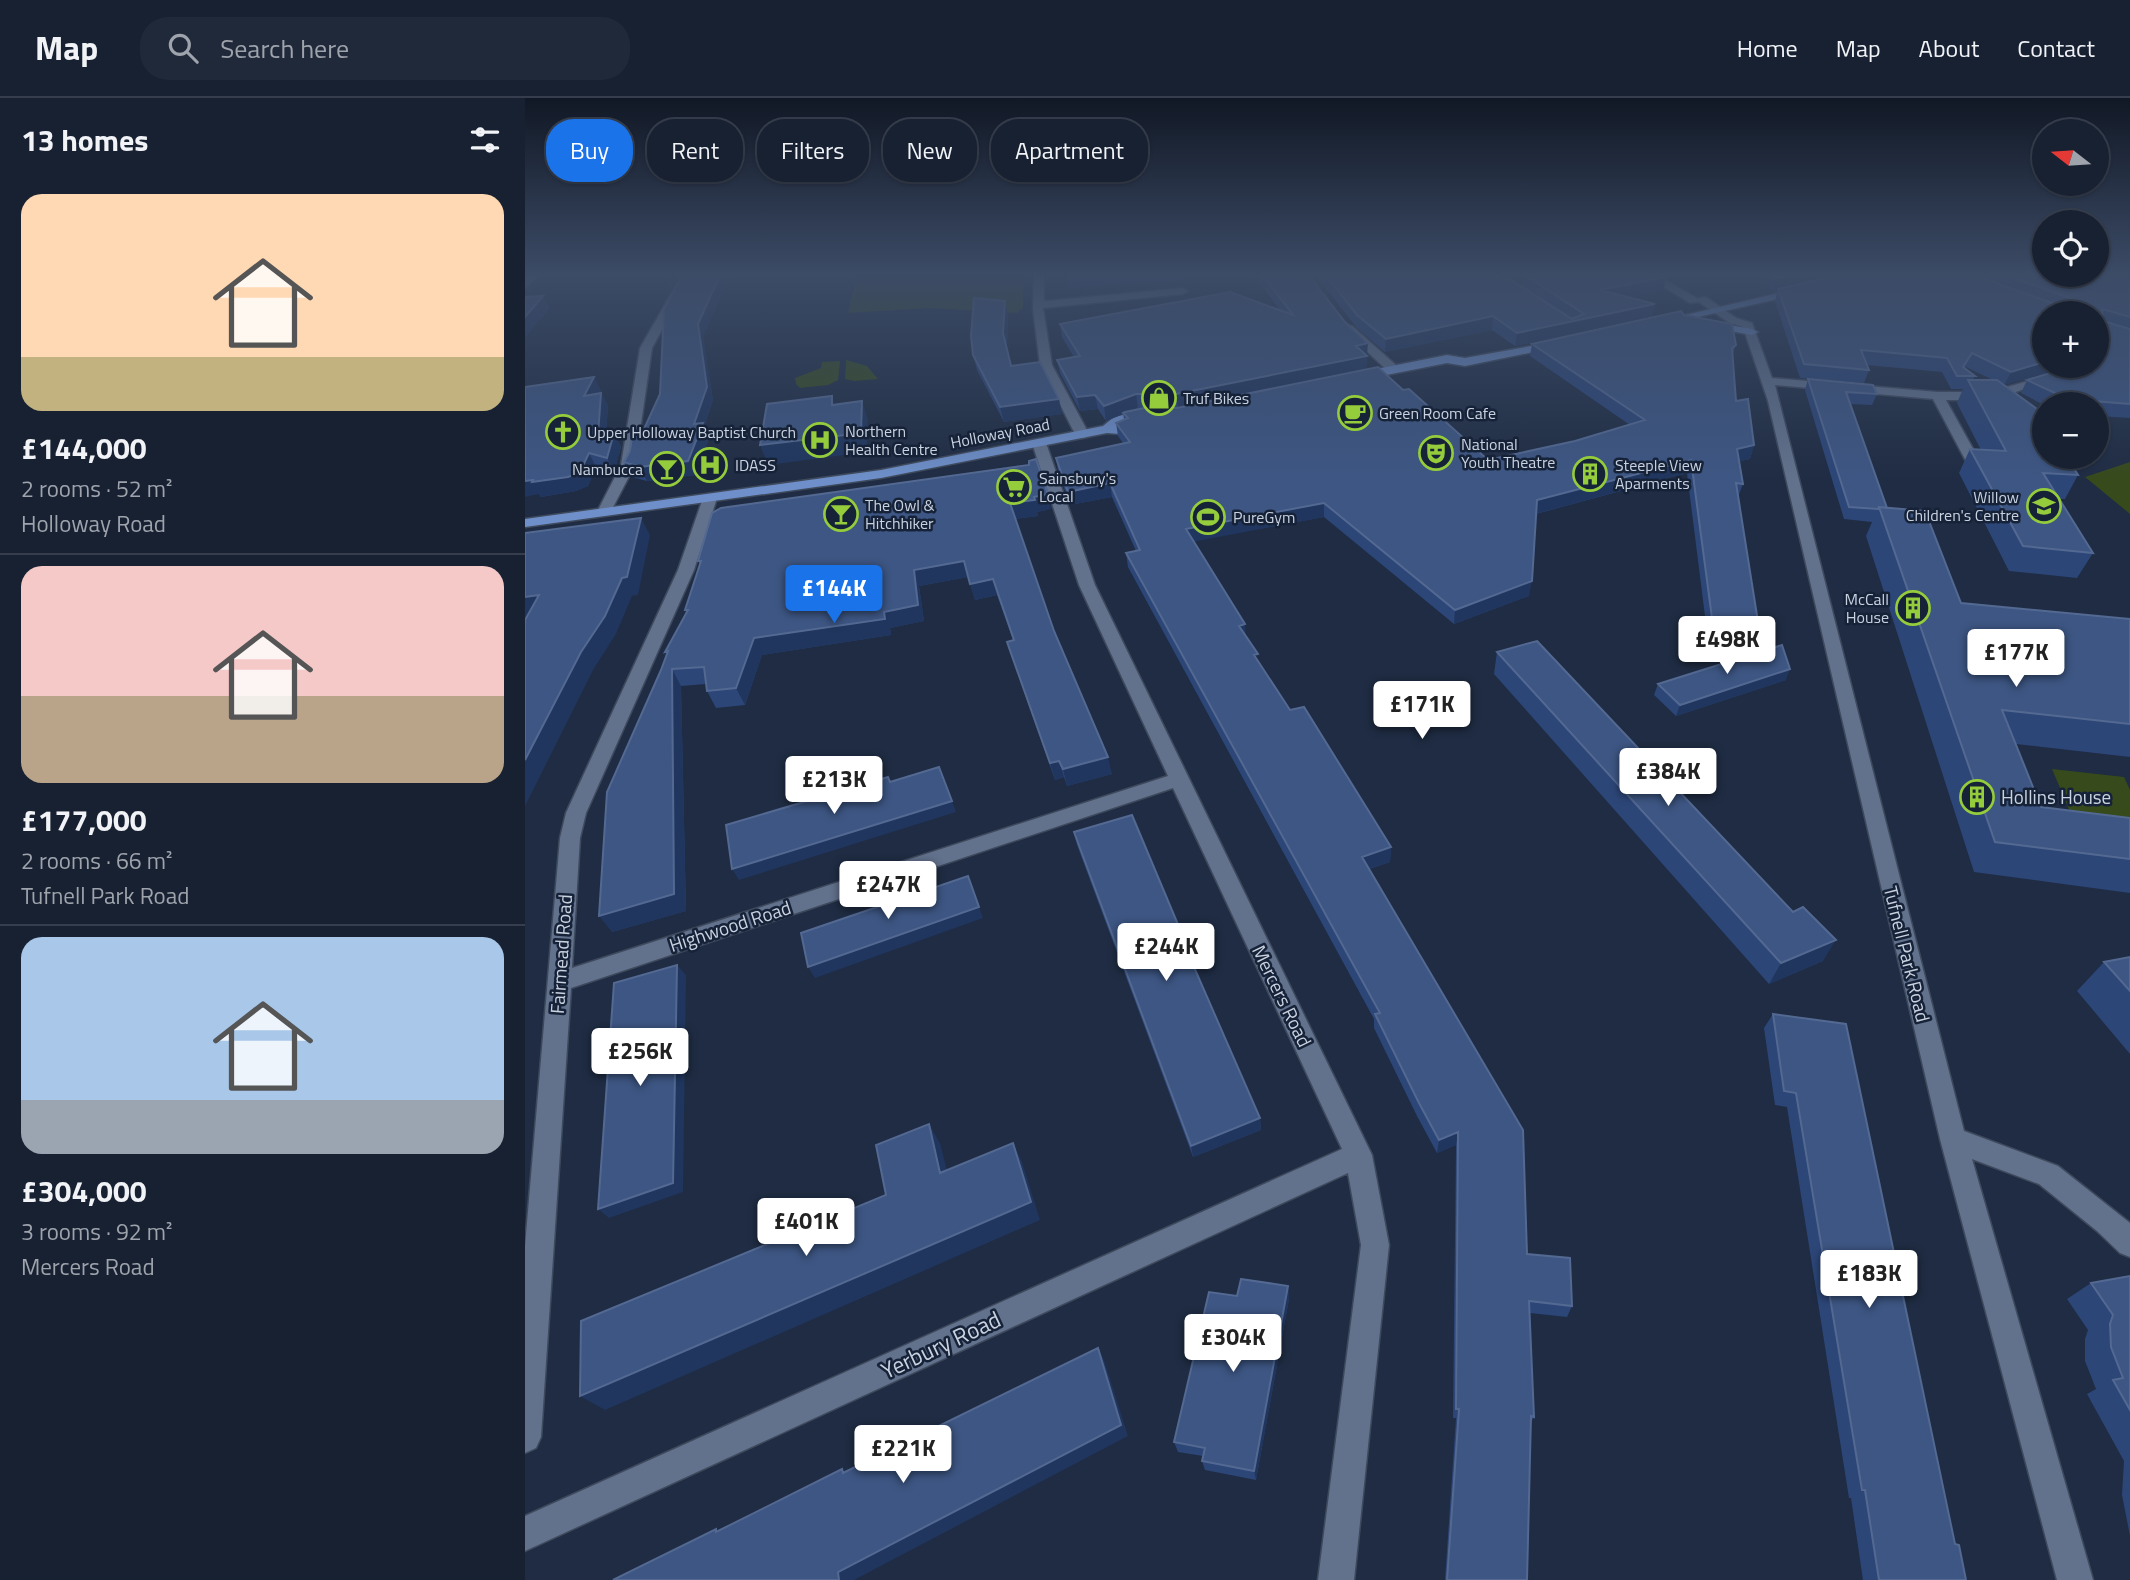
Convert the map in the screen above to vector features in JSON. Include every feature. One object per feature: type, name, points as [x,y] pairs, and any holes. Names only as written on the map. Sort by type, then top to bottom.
[{"type":"highway","points":[[1447,359],[1451,352],[1502,342]]},
{"type":"highway","points":[[1344,379],[1447,359],[1465,362],[1565,342]]},
{"type":"highway","name":"Holloway Road","points":[[525,523],[881,474],[1107,429],[1128,430],[1162,418]]},
{"type":"street","points":[[604,512],[628,465],[646,348],[649,342]]},
{"type":"street","points":[[1043,342],[1046,365],[1081,434]]},
{"type":"street","points":[[1363,342],[1393,369]]},
{"type":"street","name":"Tufnell Park Road","points":[[1754,342],[1767,382],[1953,1139],[2075,1580]]},
{"type":"street","points":[[1767,382],[1938,396],[1991,396],[2053,378]]},
{"type":"street","points":[[1938,396],[1975,465]]},
{"type":"street","name":"Mercers Road","points":[[1039,443],[1087,585],[1358,1154],[1375,1245],[1336,1580]]},
{"type":"street","name":"Fairmead Road","points":[[525,1437],[570,838],[576,813],[686,570],[711,498]]},
{"type":"street","name":"Highwood Road","points":[[560,982],[1179,779]]},
{"type":"street","points":[[1953,1139],[2047,1175],[2107,1221],[2130,1243]]},
{"type":"street","name":"Yerbury Road","points":[[525,1534],[1358,1154]]},
{"type":"green space","points":[[846,360],[867,366],[878,379],[845,379]]},
{"type":"green space","points":[[840,361],[838,380],[828,385],[800,388],[796,384],[795,378],[821,368],[822,362]]},
{"type":"green space","points":[[2130,462],[2130,514],[2085,477]]},
{"type":"green space","points":[[2052,769],[2124,777],[2130,790],[2130,826],[2073,819]]},
{"type":"building","points":[[662,342],[701,342],[707,387],[694,424],[703,423],[688,461],[640,467],[624,462],[630,451],[633,430],[644,429],[660,394]]},
{"type":"building","points":[[972,342],[1005,342],[1011,366],[1040,362],[1059,399],[1000,407],[973,355]]},
{"type":"building","points":[[1071,342],[1368,343],[1356,346],[1367,356],[1176,394],[1136,394],[1104,406],[1095,395],[1077,397],[1057,360],[1080,356]]},
{"type":"building","points":[[1735,342],[1732,348],[1736,401],[1748,399],[1754,445],[1737,449],[1743,484],[1736,483],[1758,622],[1712,618],[1691,460],[1537,500],[1532,581],[1455,610],[1324,503],[1186,529],[1245,624],[1239,626],[1258,654],[1254,655],[1290,710],[1304,707],[1391,847],[1362,857],[1523,1130],[1527,1254],[1570,1258],[1572,1306],[1529,1301],[1534,1417],[1531,1416],[1527,1580],[1447,1580],[1459,1409],[1456,1409],[1458,1132],[1439,1140],[1419,1103],[1375,1014],[1380,1013],[1126,553],[1140,550],[1110,483],[1068,492],[1056,458],[1130,442],[1116,423],[1128,418],[1123,413],[1125,412],[1154,406],[1177,408],[1378,367],[1403,390],[1409,389],[1488,460],[1575,441],[1645,420],[1532,344]]},
{"type":"building","points":[[1796,342],[2032,342],[2032,366],[2011,372],[1972,353],[1963,367],[1975,376],[1957,376],[1947,358],[1861,350],[1869,370],[1804,364]]},
{"type":"building","points":[[2109,342],[2130,342],[2130,404],[2109,402],[2109,392],[2053,392],[2027,380],[2109,378]]},
{"type":"building","points":[[594,377],[584,396],[601,393],[598,435],[614,433],[607,458],[589,453],[580,472],[568,477],[525,481],[525,387]]},
{"type":"building","points":[[1808,379],[1873,385],[1877,394],[1846,392],[1887,508],[1849,507]]},
{"type":"building","points":[[1968,380],[1997,380],[2032,405],[2032,469],[2074,469],[2078,475],[2043,473],[2093,553],[2023,546],[1970,449],[2006,451]]},
{"type":"building","points":[[832,396],[832,405],[862,401],[861,433],[760,445],[767,404]]},
{"type":"building","points":[[1036,459],[1048,494],[1034,497],[1035,500],[1010,503],[1054,631],[1108,757],[1063,769],[1059,761],[1050,763],[1007,642],[1014,640],[993,579],[970,584],[964,561],[914,570],[918,605],[884,612],[885,619],[754,638],[736,688],[707,691],[704,667],[672,669],[674,894],[599,916],[607,792],[661,670],[668,651],[665,652],[688,610],[685,610],[701,561],[698,561],[712,513],[721,508],[1029,465],[1029,461]]},
{"type":"building","points":[[1879,507],[1925,511],[1961,603],[2130,619],[2130,724],[2002,710],[2041,807],[2130,818],[2130,859],[1995,842]]},
{"type":"building","points":[[641,518],[627,577],[622,578],[605,616],[581,652],[525,760],[525,620],[539,595],[525,597],[525,533]]},
{"type":"building","points":[[1537,641],[1793,912],[1803,907],[1836,940],[1781,963],[1497,652]]},
{"type":"building","points":[[1782,645],[1790,669],[1680,705],[1658,684]]},
{"type":"building","points":[[939,767],[952,801],[732,869],[726,825],[888,777],[890,782]]},
{"type":"building","points":[[1132,815],[1182,934],[1180,935],[1260,1118],[1191,1146],[1074,832]]},
{"type":"building","points":[[968,876],[979,907],[808,967],[801,933]]},
{"type":"building","points":[[2130,957],[2130,991],[2104,962]]},
{"type":"building","points":[[677,965],[673,1183],[598,1209],[614,983]]},
{"type":"building","points":[[1773,1014],[1846,1024],[1955,1544],[1959,1545],[1966,1580],[1879,1580],[1796,1093],[1784,1091]]},
{"type":"building","points":[[929,1124],[940,1173],[1013,1143],[1031,1202],[580,1396],[581,1321],[886,1195],[876,1145]]},
{"type":"building","points":[[2130,1276],[2130,1410],[2113,1380],[2123,1378],[2111,1347],[2110,1324],[2113,1315],[2091,1283]]},
{"type":"building","points":[[1241,1279],[1288,1286],[1254,1471],[1202,1461],[1205,1448],[1174,1442],[1209,1292],[1237,1296]]},
{"type":"building","points":[[1098,1348],[1121,1425],[838,1572],[839,1580],[613,1580],[842,1469],[843,1473]]},
{"type":"place","name":"Truf Bikes","points":[[1159,398]]},
{"type":"place","name":"Green Room Cafe","points":[[1355,413]]},
{"type":"place","name":"Upper Holloway Baptist Church","points":[[563,432]]},
{"type":"place","name":"Northern Health Centre","points":[[820,440]]},
{"type":"place","name":"National Youth Theatre","points":[[1436,453]]},
{"type":"place","name":"IDASS","points":[[710,465]]},
{"type":"place","name":"Nambucca","points":[[667,469]]},
{"type":"place","name":"Steeple View Aparments","points":[[1590,474]]},
{"type":"place","name":"Sainsbury's Local","points":[[1014,487]]},
{"type":"place","name":"Willow Children's Centre","points":[[2044,506]]},
{"type":"place","name":"The Owl & Hitchhiker","points":[[841,514]]},
{"type":"place","name":"PureGym","points":[[1208,517]]},
{"type":"place","name":"McCall House","points":[[1913,608]]},
{"type":"place","name":"Hollins House","points":[[1977,797]]}]
